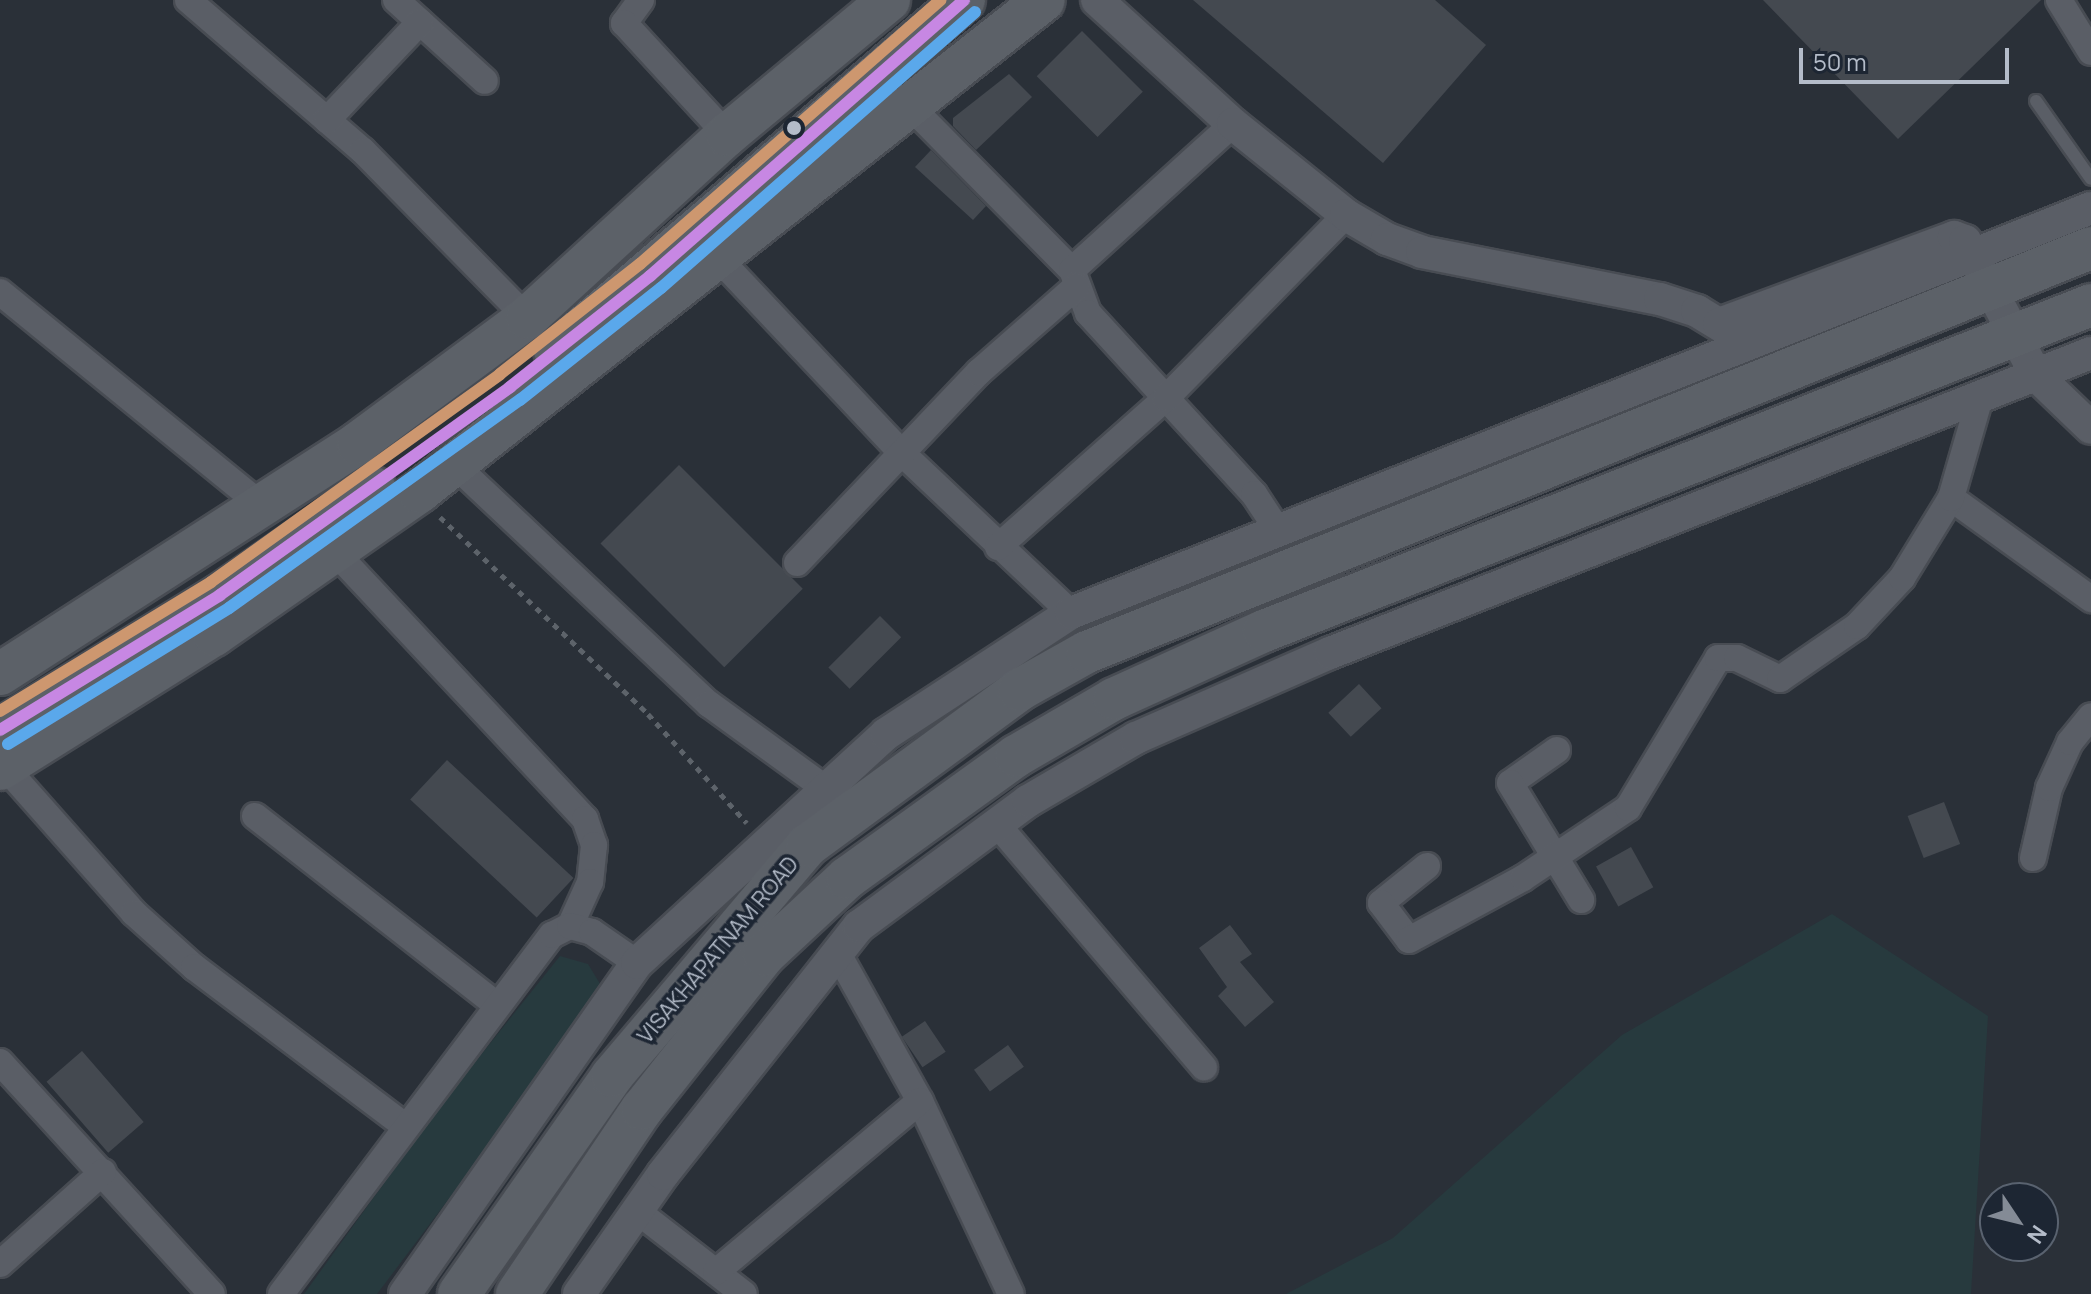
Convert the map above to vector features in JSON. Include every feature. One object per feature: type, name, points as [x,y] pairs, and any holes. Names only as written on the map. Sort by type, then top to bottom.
[{"type":"main road","points":[[0,674],[262,506],[527,318],[727,135],[889,0]]},
{"type":"main road","points":[[1,755],[510,387],[650,276],[964,0]]},
{"type":"main road","points":[[1,755],[335,552],[419,492],[720,260],[1044,0]]},
{"type":"main road","name":"VISAKHAPATNAM ROAD","points":[[459,1294],[612,1076],[807,846],[1019,690],[1087,652],[1981,274],[2091,248]]},
{"type":"main road","points":[[517,1294],[642,1109],[764,955],[847,878],[934,811],[1114,699],[1278,625],[2091,305]]},
{"type":"street","points":[[188,0],[327,120],[527,318]]},
{"type":"street","points":[[396,0],[485,81]]},
{"type":"street","points":[[641,0],[624,23],[727,135]]},
{"type":"street","points":[[1097,0],[1233,124],[1346,215],[1422,252],[1660,299],[1719,324],[1749,343]]},
{"type":"street","points":[[2059,0],[2091,52]]},
{"type":"street","points":[[327,120],[420,22]]},
{"type":"street","points":[[911,107],[1074,278],[1088,313],[1254,494],[1277,529]]},
{"type":"street","points":[[797,563],[900,450],[1233,124]]},
{"type":"street","points":[[405,1294],[637,963],[886,734],[1071,613],[1749,343],[1981,274],[2091,208]]},
{"type":"street","points":[[998,547],[1166,398],[1346,215]]},
{"type":"street","points":[[1719,324],[1941,240],[1965,241],[2011,336],[2036,375],[2091,428]]},
{"type":"street","points":[[720,260],[900,450],[998,547],[1071,613]]},
{"type":"street","points":[[0,292],[262,506]]},
{"type":"street","points":[[579,1294],[637,1211],[859,926],[996,823],[1136,738],[1330,653],[1979,401],[2091,353]]},
{"type":"street","points":[[1427,866],[1381,903],[1409,940],[1555,857],[1638,798],[1718,658],[1737,658],[1769,677],[1791,673],[1870,615],[1902,578],[1951,498],[1979,401]]},
{"type":"street","points":[[455,465],[709,704],[826,789]]},
{"type":"street","points":[[1951,498],[2091,599]]},
{"type":"street","points":[[281,1294],[404,1125],[535,954],[570,926],[590,882],[594,845],[585,819],[335,552]]},
{"type":"street","points":[[1114,699],[1136,738]]},
{"type":"street","points":[[2033,858],[2049,788],[2070,742],[2091,716]]},
{"type":"street","points":[[1557,750],[1510,783],[1581,900]]},
{"type":"street","points":[[1,755],[174,949],[404,1125]]},
{"type":"street","points":[[255,816],[496,1004]]},
{"type":"street","points":[[996,823],[1204,1067]]},
{"type":"street","points":[[570,926],[592,932],[637,963]]},
{"type":"street","points":[[837,952],[920,1101],[1011,1294]]},
{"type":"street","points":[[0,1062],[212,1294]]},
{"type":"street","points":[[716,1272],[920,1101]]},
{"type":"street","points":[[0,1264],[103,1172]]},
{"type":"street","points":[[637,1211],[744,1294]]},
{"type":"lane","points":[[2036,101],[2091,179]]},
{"type":"path","points":[[419,492],[648,714],[751,829]]},
{"type":"green space","points":[[1832,914],[1988,1016],[1971,1294],[1286,1294],[1393,1238],[1622,1035]]},
{"type":"green space","points":[[560,956],[588,964],[605,992],[377,1294],[304,1294],[439,1107]]},
{"type":"building","points":[[1193,0],[1435,0],[1486,45],[1383,163]]},
{"type":"building","points":[[1763,0],[2041,0],[1898,139]]},
{"type":"building","points":[[1082,31],[1143,92],[1098,137],[1037,76]]},
{"type":"building","points":[[1009,74],[1032,97],[976,150],[953,126],[953,118]]},
{"type":"building","points":[[931,150],[986,206],[973,220],[915,167]]},
{"type":"building","points":[[679,465],[803,589],[724,667],[601,543]]},
{"type":"building","points":[[880,616],[901,637],[850,689],[828,668]]},
{"type":"building","points":[[1359,684],[1382,708],[1351,737],[1328,713]]},
{"type":"building","points":[[447,760],[574,878],[537,917],[410,799]]},
{"type":"building","points":[[1944,802],[1960,844],[1924,858],[1908,816]]},
{"type":"building","points":[[1631,847],[1653,887],[1618,907],[1596,866]]},
{"type":"building","points":[[1230,925],[1252,954],[1240,962],[1274,1002],[1245,1027],[1218,996],[1227,987],[1199,948]]},
{"type":"building","points":[[925,1021],[946,1052],[922,1067],[902,1037]]},
{"type":"building","points":[[1008,1045],[1024,1067],[990,1092],[974,1070]]},
{"type":"building","points":[[82,1051],[144,1122],[108,1153],[47,1082]]},
{"type":"transit line","points":[[0,711],[211,582],[500,374],[640,264],[940,0]]},
{"type":"transit line","points":[[0,730],[220,595],[510,387],[650,276],[964,0]]},
{"type":"transit line","points":[[8,744],[229,608],[520,400],[661,288],[975,12]]}]
